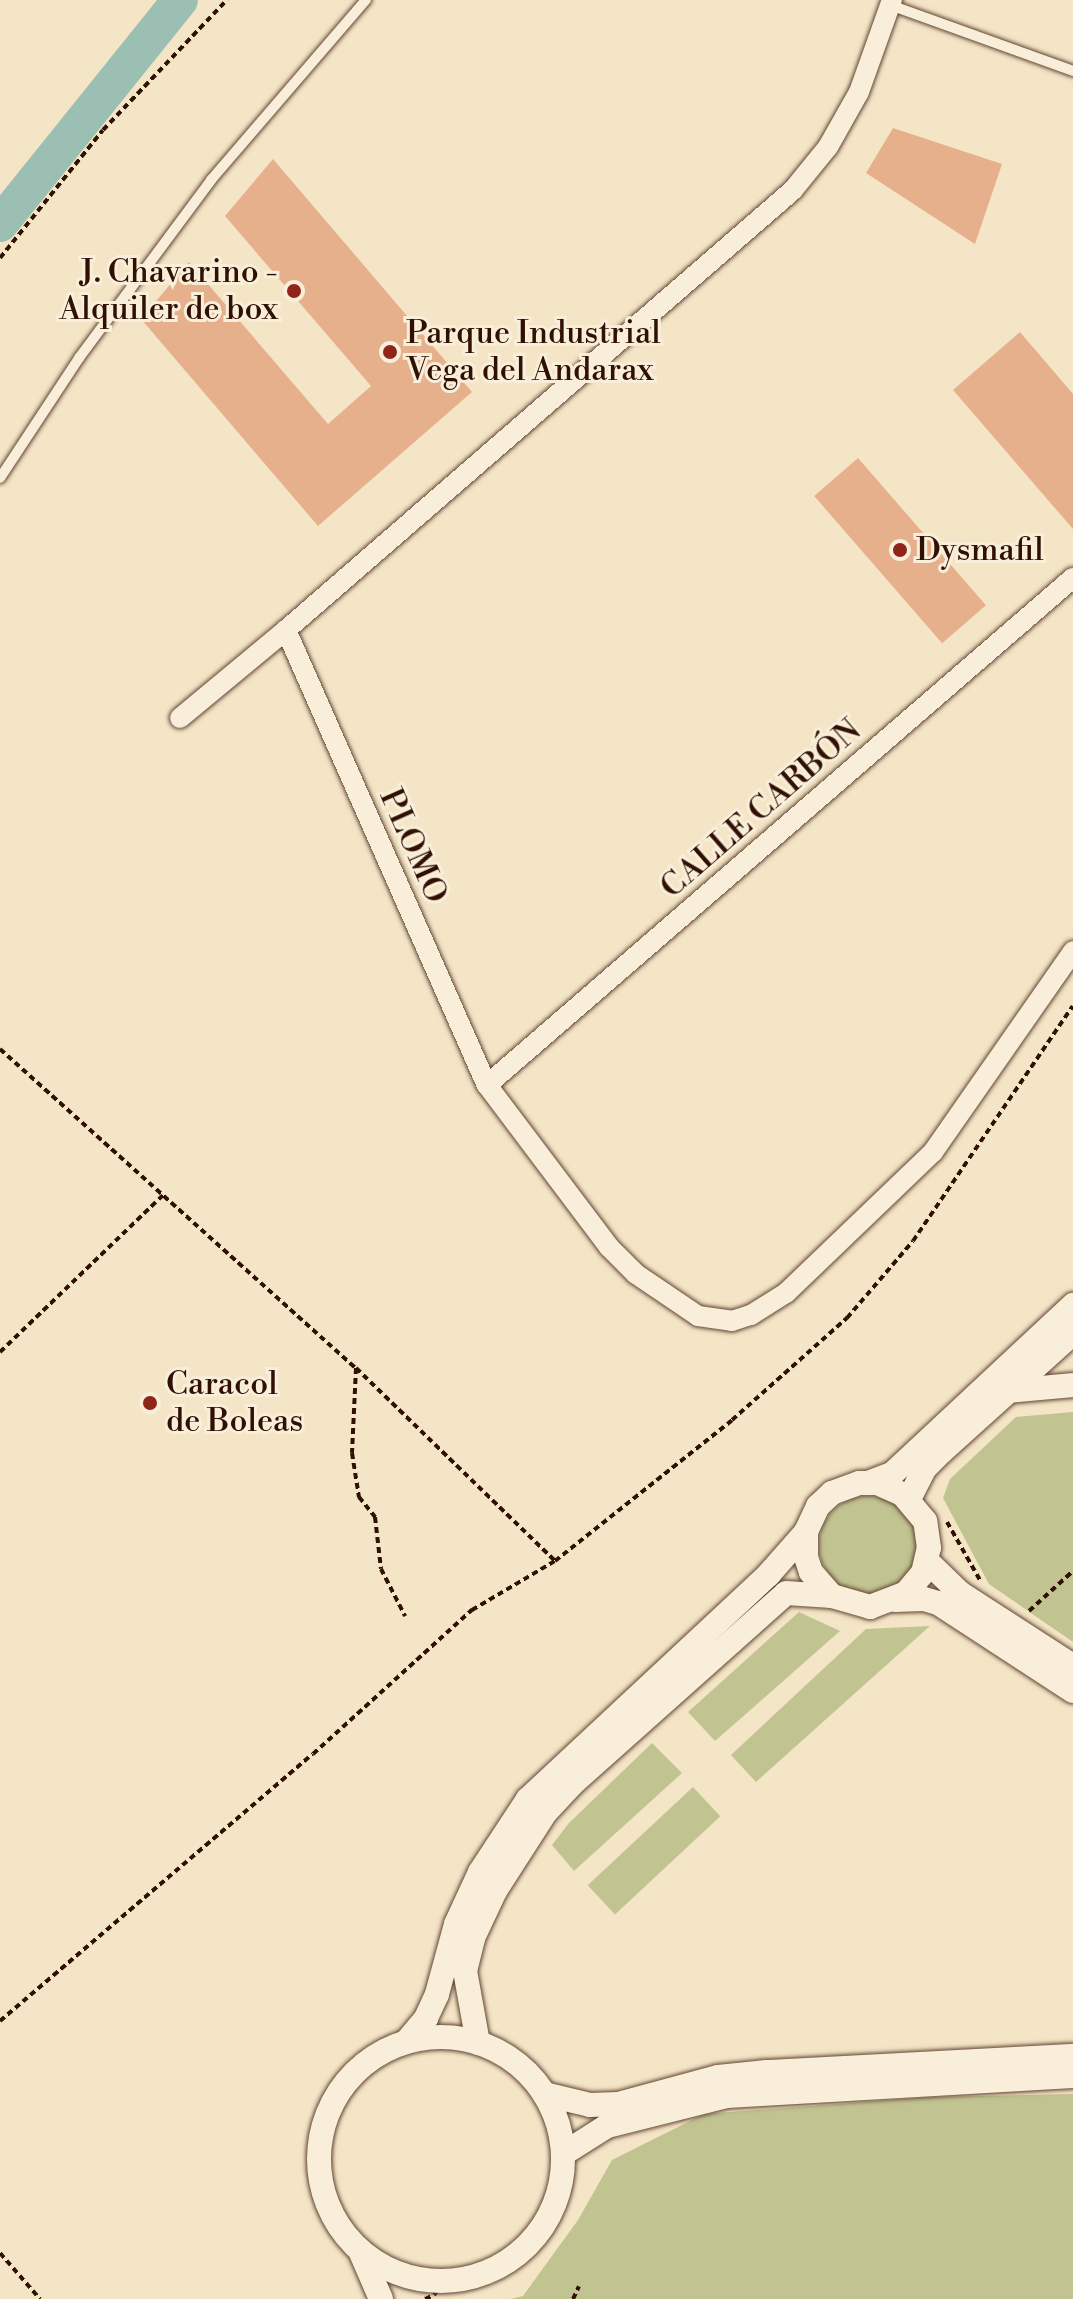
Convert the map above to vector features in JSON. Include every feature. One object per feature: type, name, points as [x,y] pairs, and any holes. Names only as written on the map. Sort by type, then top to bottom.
[{"type":"street","points":[[180,718],[286,630],[793,190],[828,147],[859,92],[891,3]]},
{"type":"street","name":"CALLE CARBÓN","points":[[487,1085],[1073,578]]},
{"type":"street","name":"PLOMO","points":[[286,630],[487,1085],[609,1247],[636,1274],[698,1316],[732,1321],[751,1315],[786,1293],[933,1152],[1073,951]]},
{"type":"street","points":[[909,1499],[925,1468],[1066,1333],[1073,1305]]},
{"type":"street","points":[[407,2041],[426,2018],[437,1994],[456,1924],[480,1872],[528,1799],[769,1574],[806,1532],[818,1506],[832,1493],[892,1474],[1066,1333]]},
{"type":"street","points":[[1007,1391],[1073,1385]]},
{"type":"street","points":[[868,1483],[886,1486],[909,1499],[918,1509],[928,1534],[927,1561],[915,1584],[895,1600]]},
{"type":"street","points":[[806,1532],[806,1557],[811,1572],[832,1596]]},
{"type":"street","points":[[927,1561],[960,1593],[1073,1666]]},
{"type":"street","points":[[478,2043],[465,1971],[473,1938],[495,1891],[545,1813],[584,1773],[786,1593],[832,1596],[870,1607],[895,1600],[924,1599],[938,1603],[1073,1691]]},
{"type":"street","points":[[381,2299],[360,2251],[329,2210],[320,2177],[319,2141],[325,2119],[348,2078],[385,2050],[407,2041],[455,2038],[478,2043],[516,2063],[544,2094],[560,2133],[563,2154],[556,2202],[530,2243],[491,2271],[430,2287],[405,2299]]},
{"type":"street","points":[[544,2094],[590,2105],[618,2104],[718,2077],[1073,2056]]},
{"type":"street","points":[[563,2154],[607,2126],[726,2096],[1073,2076]]},
{"type":"street","points":[[360,2251],[373,2261],[430,2287]]},
{"type":"lane","points":[[0,478],[79,358],[211,180],[366,0]]},
{"type":"lane","points":[[891,3],[1073,71]]},
{"type":"path","points":[[0,258],[103,130],[227,0]]},
{"type":"path","points":[[0,2021],[305,1762],[472,1610],[532,1578],[555,1561],[732,1420],[847,1318],[913,1241],[1073,1006]]},
{"type":"path","points":[[0,1049],[356,1368],[555,1561]]},
{"type":"path","points":[[0,1352],[164,1194]]},
{"type":"path","points":[[356,1368],[352,1453],[359,1497],[375,1517],[381,1569],[405,1616]]},
{"type":"path","points":[[947,1520],[982,1584]]},
{"type":"path","points":[[1024,1615],[1073,1571]]},
{"type":"path","points":[[0,2253],[40,2299]]},
{"type":"path","points":[[573,2299],[579,2286]]},
{"type":"green space","points":[[1073,1412],[1073,1642],[989,1584],[943,1498],[950,1479],[1016,1417]]},
{"type":"green space","points":[[868,1496],[887,1499],[903,1510],[914,1526],[917,1545],[914,1564],[903,1580],[887,1591],[868,1594],[849,1591],[833,1580],[822,1564],[819,1545],[822,1526],[833,1510],[849,1499]]},
{"type":"green space","points":[[799,1612],[840,1631],[715,1741],[688,1712]]},
{"type":"green space","points":[[930,1626],[756,1782],[731,1755],[866,1629]]},
{"type":"green space","points":[[652,1743],[682,1773],[574,1871],[552,1845],[569,1823]]},
{"type":"green space","points":[[693,1787],[720,1816],[615,1914],[588,1885]]},
{"type":"green space","points":[[1073,2094],[1073,2299],[510,2299],[523,2296],[578,2220],[612,2160],[704,2114],[932,2097]]},
{"type":"building","points":[[893,128],[1002,164],[975,244],[866,173]]},
{"type":"building","name":"Parque Industrial Vega del Andarax","points":[[273,159],[472,392],[318,526],[141,319],[189,262],[328,424],[371,386],[225,216]]},
{"type":"building","points":[[1020,332],[1073,394],[1073,529],[953,390]]},
{"type":"building","name":"Dysmafil","points":[[858,458],[986,605],[942,643],[814,496]]},
{"type":"waterway","points":[[0,224],[180,0]]},
{"type":"place","name":"J. Chavarino - Alquiler de box","points":[[294,291]]},
{"type":"place","name":"Parque Industrial Vega del Andarax","points":[[390,352]]},
{"type":"place","name":"Dysmafil","points":[[900,550]]},
{"type":"place","name":"Caracol de Boleas","points":[[150,1403]]}]
